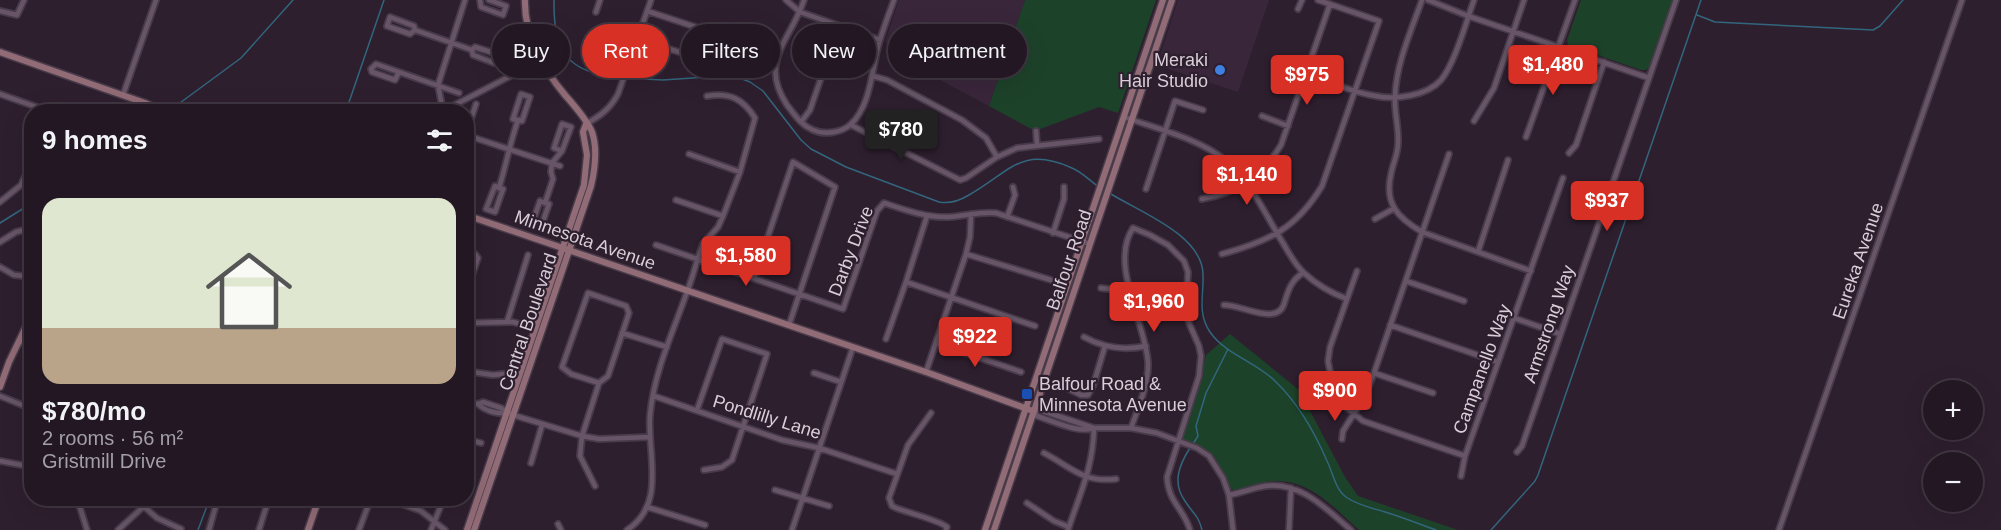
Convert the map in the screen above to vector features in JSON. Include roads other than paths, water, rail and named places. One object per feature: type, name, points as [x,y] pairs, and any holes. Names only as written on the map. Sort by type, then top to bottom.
[{"type":"street","points":[[0,11],[17,15],[24,0]]},
{"type":"street","points":[[123,95],[156,0]]},
{"type":"street","points":[[442,104],[438,85],[465,0]]},
{"type":"street","points":[[480,0],[481,7],[503,15],[506,6],[489,0]]},
{"type":"street","name":"Central Boulevard","points":[[525,0],[527,24]]},
{"type":"street","points":[[596,12],[600,0]]},
{"type":"street","points":[[642,24],[651,0]]},
{"type":"street","points":[[786,0],[800,12],[833,24]]},
{"type":"street","points":[[804,0],[800,12],[785,36],[774,77],[784,100],[801,122],[817,132],[826,133],[836,132],[851,125],[860,113],[872,78]]},
{"type":"street","points":[[876,61],[880,40],[894,0]]},
{"type":"street","name":"Balfour Road","points":[[985,530],[1163,0]]},
{"type":"street","name":"Balfour Road","points":[[994,530],[1172,0]]},
{"type":"street","points":[[1298,9],[1302,0]]},
{"type":"street","points":[[1222,254],[1277,234],[1305,210],[1322,186],[1379,21],[1318,0]]},
{"type":"street","points":[[1422,0],[1400,63],[1395,97],[1398,148],[1390,175],[1389,192],[1394,209],[1406,223],[1422,232],[1530,271]]},
{"type":"street","points":[[1428,0],[1649,78]]},
{"type":"street","points":[[1281,64],[1377,96],[1395,97],[1428,90],[1440,81],[1450,64],[1474,0]]},
{"type":"street","points":[[1474,121],[1494,88],[1524,0]]},
{"type":"street","points":[[1526,137],[1575,0]]},
{"type":"street","name":"Armstrong Way","points":[[1517,452],[1522,446],[1676,0]]},
{"type":"street","name":"Eureka Avenue","points":[[1779,530],[1962,0]]},
{"type":"street","points":[[1202,199],[1224,196],[1246,183],[1273,158],[1281,145],[1330,4]]},
{"type":"street","points":[[647,11],[686,24]]},
{"type":"street","points":[[415,30],[410,34],[387,26],[390,17],[414,26],[415,30],[472,50],[475,47],[497,54],[494,63],[473,55],[472,50]]},
{"type":"street","points":[[876,39],[880,40]]},
{"type":"street","points":[[669,49],[679,52]]},
{"type":"street","points":[[0,52],[146,104]]},
{"type":"street","points":[[1569,153],[1576,145],[1604,62]]},
{"type":"street","points":[[399,72],[395,80],[372,72],[371,69],[376,64],[438,85],[459,93]]},
{"type":"street","points":[[876,77],[887,80],[962,120],[986,138],[997,156]]},
{"type":"street","points":[[456,104],[507,78]]},
{"type":"street","name":"Central Boulevard","points":[[466,530],[509,414],[565,249],[591,186],[595,167],[596,150],[592,130],[551,78]]},
{"type":"street","points":[[586,124],[601,116],[610,107],[624,78]]},
{"type":"street","points":[[801,122],[810,110],[821,78]]},
{"type":"street","points":[[0,94],[28,104]]},
{"type":"street","points":[[521,94],[530,97],[522,121],[518,120],[513,119],[521,94]]},
{"type":"street","points":[[627,530],[637,524],[652,494],[650,415],[656,381],[703,244],[718,227],[740,172],[755,118],[746,105],[737,99],[707,96]]},
{"type":"street","points":[[1146,189],[1175,101],[1203,110]]},
{"type":"street","points":[[474,110],[476,104]]},
{"type":"street","points":[[1262,116],[1288,126]]},
{"type":"street","points":[[1124,117],[1207,148],[1226,161],[1246,183],[1303,273],[1326,291],[1347,299]]},
{"type":"street","points":[[499,188],[518,120]]},
{"type":"street","points":[[545,203],[553,179],[552,163],[562,151],[571,127],[562,124],[554,148],[562,151]]},
{"type":"street","points":[[851,125],[960,180],[997,156],[1017,148],[1099,139]]},
{"type":"street","points":[[1036,131],[1037,145]]},
{"type":"street","points":[[474,137],[560,166]]},
{"type":"street","points":[[689,154],[740,172]]},
{"type":"street","points":[[1342,440],[1343,431],[1365,396],[1374,373],[1449,154]]},
{"type":"street","points":[[1478,252],[1508,160]]},
{"type":"street","points":[[754,278],[793,162],[836,187],[789,325]]},
{"type":"street","name":"Campanello Way","points":[[1461,476],[1465,456],[1563,178]]},
{"type":"street","points":[[0,202],[21,185],[24,179]]},
{"type":"street","points":[[495,186],[499,188],[503,189],[495,212],[486,209],[495,186]]},
{"type":"street","points":[[1008,218],[1015,195],[1013,187]]},
{"type":"street","points":[[1053,233],[1064,199],[1064,187]]},
{"type":"street","points":[[676,200],[723,216]]},
{"type":"street","points":[[540,201],[545,203],[549,204],[541,228],[532,224],[540,201]]},
{"type":"street","name":"Darby Drive","points":[[799,295],[843,309],[877,211],[884,203],[927,216]]},
{"type":"street","points":[[1376,219],[1394,209]]},
{"type":"street","points":[[886,339],[927,216],[948,217],[983,211],[996,213],[1090,244]]},
{"type":"street","points":[[926,372],[966,254],[970,237],[971,214]]},
{"type":"street","name":"Minnesota Avenue","points":[[474,218],[926,372],[1033,411]]},
{"type":"street","points":[[1131,428],[1144,387],[1148,364],[1146,346],[1124,257],[1125,246],[1133,228],[1150,235],[1174,250],[1184,261],[1188,272],[1186,310],[1199,346],[1201,366],[1169,466],[1167,487],[1190,530]]},
{"type":"street","points":[[0,242],[24,230]]},
{"type":"street","points":[[656,245],[799,295]]},
{"type":"street","points":[[474,254],[478,258],[474,269]]},
{"type":"street","points":[[966,254],[1051,280]]},
{"type":"street","points":[[507,322],[528,255]]},
{"type":"street","points":[[0,267],[14,275],[24,276]]},
{"type":"street","points":[[1356,271],[1330,347],[1328,361],[1336,393],[1342,404],[1363,421],[1465,456]]},
{"type":"street","points":[[1224,305],[1233,305],[1271,315],[1278,314],[1295,277],[1303,273]]},
{"type":"street","points":[[1406,281],[1464,301]]},
{"type":"street","points":[[906,282],[1035,326]]},
{"type":"street","points":[[1101,288],[1116,290],[1130,288]]},
{"type":"street","points":[[595,486],[580,456],[582,436],[599,383],[608,376],[629,313],[626,306],[588,293],[562,367],[571,374],[599,383]]},
{"type":"street","points":[[1514,318],[1560,334]]},
{"type":"street","points":[[474,323],[520,324]]},
{"type":"street","points":[[1390,325],[1498,362]]},
{"type":"street","points":[[0,387],[24,331]]},
{"type":"street","points":[[622,333],[667,347]]},
{"type":"street","points":[[1084,337],[1106,346],[1124,349],[1146,346]]},
{"type":"street","points":[[697,410],[722,339],[767,354],[732,460],[722,467],[704,470]]},
{"type":"street","points":[[19,341],[24,343]]},
{"type":"street","points":[[936,343],[1021,372]]},
{"type":"street","points":[[1066,388],[1081,395],[1088,395],[1106,346]]},
{"type":"street","points":[[792,530],[853,347]]},
{"type":"street","points":[[474,372],[502,374]]},
{"type":"street","points":[[814,373],[841,382]]},
{"type":"street","points":[[1374,373],[1432,393]]},
{"type":"street","points":[[0,396],[24,406]]},
{"type":"street","name":"Pondlilly Lane","points":[[654,396],[783,440],[819,448],[897,474]]},
{"type":"street","points":[[474,403],[499,414],[509,414],[582,436],[599,439],[650,437]]},
{"type":"street","points":[[1033,411],[1040,410],[1094,428],[1131,428],[1157,433],[1197,448],[1209,456],[1223,478],[1229,495],[1233,530]]},
{"type":"street","points":[[931,413],[908,445],[889,498],[892,506],[934,522],[942,522],[947,527],[946,530]]},
{"type":"street","name":"Central Boulevard","points":[[474,530],[509,414]]},
{"type":"street","points":[[531,463],[542,425]]},
{"type":"street","points":[[1027,503],[1068,528],[1087,478],[1094,447],[1094,428]]},
{"type":"street","points":[[474,441],[480,443]]},
{"type":"street","points":[[1044,453],[1087,478],[1104,481],[1116,480]]},
{"type":"street","points":[[0,461],[24,466]]},
{"type":"street","points":[[1229,495],[1273,485],[1300,490],[1311,496],[1351,530]]},
{"type":"street","points":[[1289,530],[1291,488]]},
{"type":"street","points":[[775,489],[829,506]]},
{"type":"street","points":[[80,506],[87,530]]},
{"type":"street","points":[[209,529],[216,506]]},
{"type":"street","points":[[259,530],[266,506]]},
{"type":"street","points":[[308,530],[316,506]]},
{"type":"street","points":[[359,530],[367,506]]},
{"type":"street","points":[[409,506],[421,511],[445,530]]},
{"type":"street","points":[[431,530],[441,506]]},
{"type":"street","points":[[118,530],[143,507],[164,522],[180,529]]},
{"type":"street","points":[[647,507],[705,525]]},
{"type":"waterway","points":[[179,104],[241,58],[293,0]]},
{"type":"waterway","points":[[348,104],[384,0]]},
{"type":"waterway","points":[[554,0],[556,33],[561,46],[567,57],[582,68]]},
{"type":"waterway","points":[[1491,530],[1538,475],[1701,0]]},
{"type":"waterway","points":[[1697,15],[1715,22],[1873,30],[1880,26],[1903,0]]},
{"type":"waterway","points":[[625,78],[663,80],[722,76],[737,77],[750,82],[763,91],[801,140],[811,149],[846,167],[939,202],[962,199],[1006,170],[1028,160],[1040,159],[1072,168],[1099,187]]},
{"type":"waterway","points":[[1111,194],[1168,226],[1192,248],[1200,260],[1203,274],[1202,311],[1210,332],[1224,346],[1267,374],[1291,399],[1311,429],[1342,494],[1360,504],[1436,530]]},
{"type":"waterway","points":[[0,223],[24,208]]},
{"type":"waterway","points":[[1193,444],[1198,436],[1196,426],[1206,393],[1228,349]]},
{"type":"waterway","points":[[1190,448],[1178,474],[1179,488],[1197,517],[1202,530]]},
{"type":"waterway","points":[[198,530],[207,506]]},
{"type":"place","name":"Meraki Hair Studio","points":[[1220,70]]},
{"type":"place","name":"Balfour Road & Minnesota Avenue","points":[[1027,394]]}]
